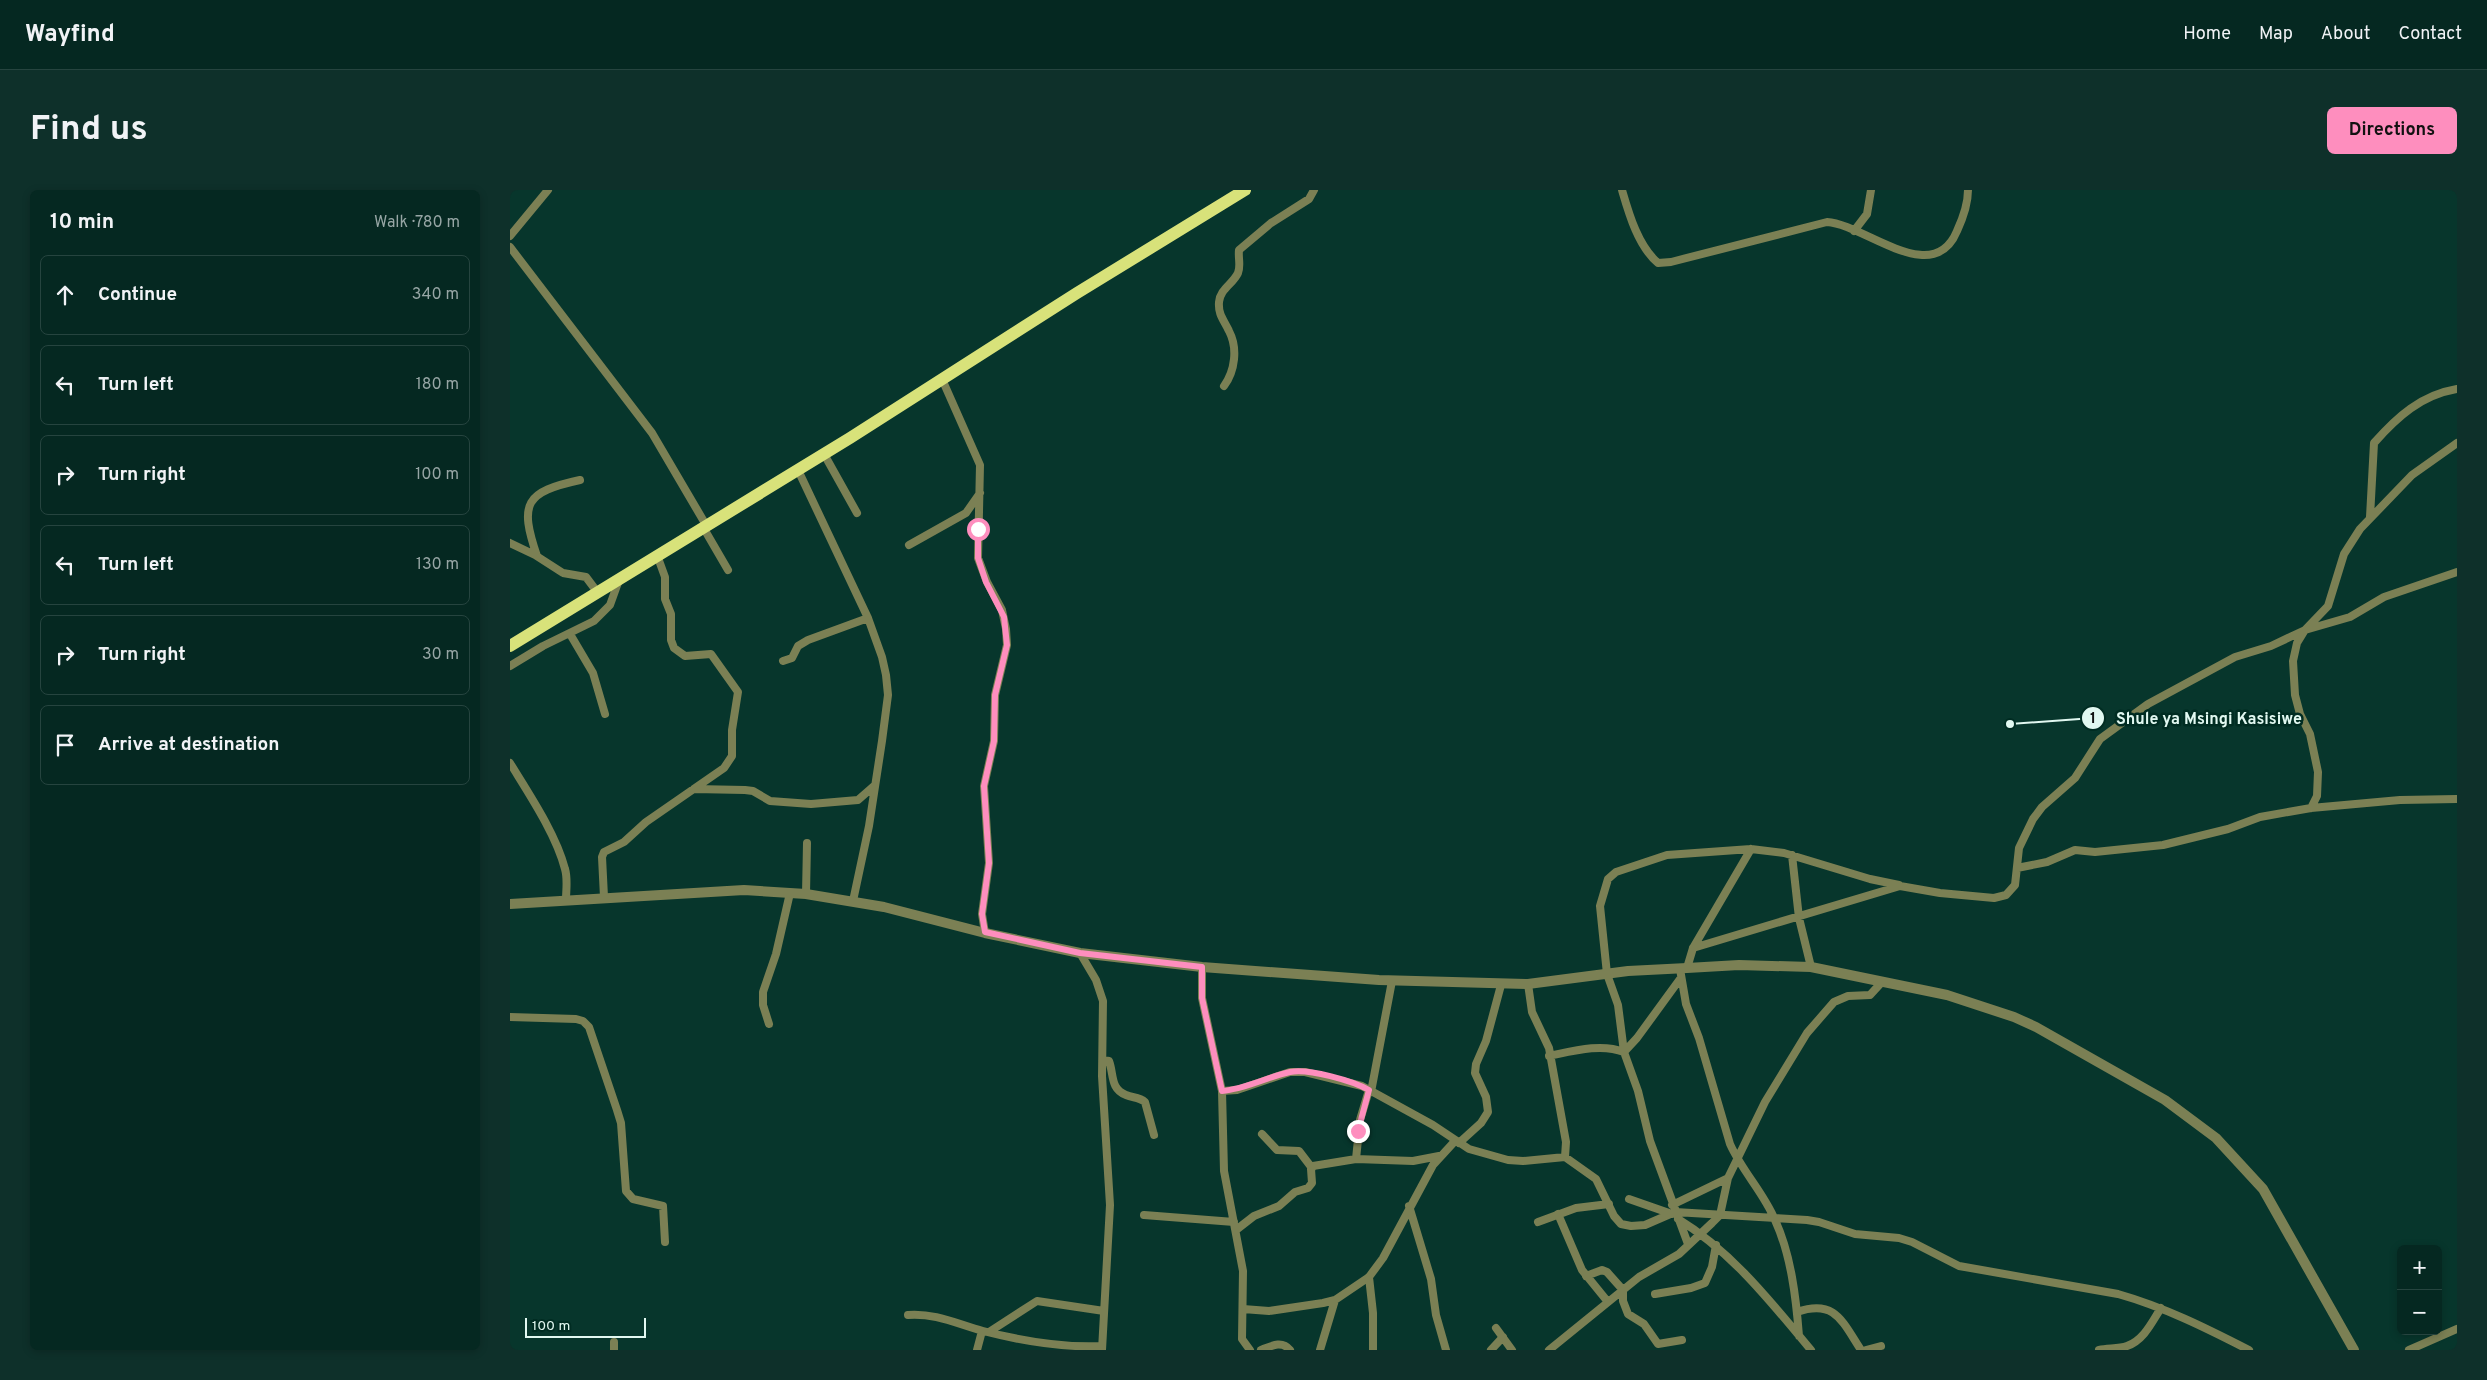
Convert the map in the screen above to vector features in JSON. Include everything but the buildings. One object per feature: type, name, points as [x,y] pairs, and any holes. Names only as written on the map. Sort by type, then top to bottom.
[{"type":"highway","points":[[510,646],[824,454],[942,378],[1245,190]]},
{"type":"street","points":[[510,236],[548,190]]},
{"type":"street","points":[[1224,386],[1233,366],[1233,345],[1229,330],[1221,318],[1220,299],[1238,274],[1240,248],[1255,239],[1271,223],[1309,199],[1314,190]]},
{"type":"street","points":[[1622,190],[1633,222],[1647,250],[1658,263],[1671,262],[1827,222],[1838,224],[1918,255],[1927,256],[1944,249],[1955,237],[1966,205],[1968,190]]},
{"type":"street","points":[[1854,231],[1867,214],[1871,190]]},
{"type":"street","points":[[510,247],[652,433],[728,570]]},
{"type":"street","points":[[942,378],[980,465],[978,558],[986,582],[1004,617],[1007,645],[995,695],[994,741],[984,786],[989,863],[982,914],[985,932]]},
{"type":"street","points":[[2370,517],[2374,443],[2402,413],[2441,392],[2457,389]]},
{"type":"street","points":[[2311,808],[2316,796],[2318,772],[2310,734],[2298,708],[2292,676],[2297,643],[2305,630],[2328,606],[2344,554],[2370,517],[2397,494],[2412,476],[2457,443]]},
{"type":"street","points":[[824,454],[857,512]]},
{"type":"street","points":[[798,470],[868,618],[882,657],[888,695],[869,826],[853,901]]},
{"type":"street","points":[[537,556],[529,527],[528,508],[532,499],[542,491],[559,484],[580,480]]},
{"type":"street","points":[[909,545],[966,513],[980,491]]},
{"type":"street","points":[[510,543],[537,556],[563,573],[586,577],[598,593]]},
{"type":"street","points":[[604,898],[602,857],[604,852],[624,842],[646,822],[730,761],[738,692],[711,654],[685,656],[674,648],[671,640],[671,614],[665,600],[665,577],[657,555]]},
{"type":"street","points":[[1688,1244],[1674,1212],[1650,1141],[1638,1092],[1624,1052],[1618,1005],[1607,974],[1600,902],[1608,879],[1616,872],[1667,855],[1751,849],[1792,855],[1870,879],[1900,886],[1940,893],[2001,897],[2012,891],[2015,885],[2019,848],[2033,819],[2042,807],[2075,778],[2100,739],[2148,704],[2220,664],[2272,646],[2305,630],[2350,617],[2384,597],[2457,572]]},
{"type":"street","points":[[510,666],[543,646],[594,621],[610,605],[619,580]]},
{"type":"street","points":[[783,661],[792,658],[798,646],[808,640],[868,618]]},
{"type":"street","points":[[570,634],[593,673],[605,714]]},
{"type":"street","points":[[510,763],[541,814],[561,858],[567,880],[566,900]]},
{"type":"street","points":[[694,788],[753,791],[770,801],[811,804],[858,800],[874,786]]},
{"type":"street","points":[[2017,868],[2047,862],[2075,850],[2095,852],[2163,845],[2228,829],[2260,817],[2311,808],[2400,800],[2457,799]]},
{"type":"street","points":[[806,894],[808,843]]},
{"type":"street","points":[[1624,1052],[1637,1038],[1682,972],[1693,948],[1751,849]]},
{"type":"street","points":[[1792,855],[1799,918],[1811,967]]},
{"type":"street","points":[[1693,948],[1799,918],[1900,886]]},
{"type":"street","points":[[510,904],[744,890],[806,894],[853,901],[1080,953],[1202,967],[1392,980],[1501,985],[1528,984],[1607,974],[1682,972],[1740,965],[1811,967],[1881,983],[1947,995],[2014,1017],[2036,1027],[2165,1100],[2216,1138],[2263,1189],[2354,1350]]},
{"type":"street","points":[[769,1024],[763,992],[776,954],[790,893]]},
{"type":"street","points":[[908,1315],[936,1315],[985,1332],[1062,1346],[1102,1348],[1110,1205],[1103,1060],[1103,1002],[1096,980],[1080,953]]},
{"type":"street","points":[[1202,967],[1202,998],[1222,1091],[1222,1150],[1243,1271],[1242,1340],[1248,1350]]},
{"type":"street","points":[[1682,972],[1691,1020],[1699,1038],[1723,1124],[1736,1158],[1775,1219],[1790,1271],[1799,1336]]},
{"type":"street","points":[[1356,1159],[1360,1120],[1370,1091],[1392,980]]},
{"type":"street","points":[[1549,1350],[1646,1272],[1678,1254],[1720,1215],[1728,1178],[1736,1158],[1779,1078],[1807,1033],[1834,1002],[1848,996],[1870,995],[1881,983]]},
{"type":"street","points":[[1528,984],[1532,1012],[1546,1039],[1566,1142],[1565,1157]]},
{"type":"street","points":[[1243,1310],[1269,1311],[1335,1300],[1368,1277],[1383,1258],[1409,1206],[1439,1156],[1481,1123],[1488,1112],[1486,1097],[1477,1080],[1476,1064],[1486,1041],[1501,985]]},
{"type":"street","points":[[510,1017],[576,1018],[583,1021],[589,1027],[602,1062],[620,1123],[626,1191],[634,1199],[663,1206],[665,1242]]},
{"type":"street","points":[[1549,1056],[1595,1048],[1613,1047],[1624,1052]]},
{"type":"street","points":[[1103,1060],[1109,1062],[1112,1081],[1118,1090],[1125,1095],[1140,1098],[1147,1105],[1154,1135]]},
{"type":"street","points":[[1222,1091],[1237,1090],[1281,1075],[1300,1071],[1353,1083],[1433,1125],[1469,1149],[1508,1160],[1565,1157],[1596,1179],[1617,1220],[1631,1226],[1645,1225],[1674,1212],[1728,1178]]},
{"type":"street","points":[[1144,1215],[1235,1226],[1279,1206],[1295,1192],[1310,1186],[1312,1183],[1312,1168],[1299,1151],[1277,1150],[1262,1134]]},
{"type":"street","points":[[1312,1168],[1356,1159],[1413,1161],[1439,1156]]},
{"type":"street","points":[[1629,1199],[1674,1212],[1819,1222],[1855,1234],[1899,1238],[1912,1242],[1959,1266],[2118,1294],[2161,1308],[2249,1350]]},
{"type":"street","points":[[1538,1222],[1576,1208],[1609,1204]]},
{"type":"street","points":[[1409,1206],[1431,1278],[1436,1315],[1446,1350]]},
{"type":"street","points":[[1674,1212],[1716,1245],[1780,1313],[1811,1350]]},
{"type":"street","points":[[1558,1214],[1586,1276],[1608,1302]]},
{"type":"street","points":[[1655,1294],[1691,1288],[1705,1282],[1712,1267],[1716,1245]]},
{"type":"street","points":[[1586,1276],[1604,1271],[1623,1290],[1628,1314],[1644,1324],[1658,1344],[1682,1340]]},
{"type":"street","points":[[1368,1277],[1373,1313],[1373,1350]]},
{"type":"street","points":[[1320,1350],[1335,1300]]},
{"type":"street","points":[[979,1349],[985,1332],[1037,1301],[1104,1312]]},
{"type":"street","points":[[1797,1312],[1815,1307],[1829,1309],[1846,1328],[1861,1350]]},
{"type":"street","points":[[2099,1350],[2124,1348],[2142,1335],[2161,1308]]},
{"type":"street","points":[[1496,1328],[1512,1350]]},
{"type":"street","points":[[2409,1350],[2457,1329]]},
{"type":"street","points":[[1491,1350],[1503,1337]]},
{"type":"street","points":[[1261,1350],[1278,1344],[1290,1350]]},
{"type":"street","points":[[1866,1350],[1882,1346]]},
{"type":"place","name":"Shule ya Msingi Kasisiwe","points":[[2010,724]]},
{"type":"route","points":[[978,529],[978,558],[986,582],[1002,610],[1007,645],[996,688],[996,725],[984,786],[989,863],[982,903],[982,924],[985,932],[1080,953],[1202,967],[1202,998],[1218,1064],[1222,1091],[1237,1090],[1266,1079],[1296,1071],[1353,1083],[1369,1090],[1358,1131]]}]
